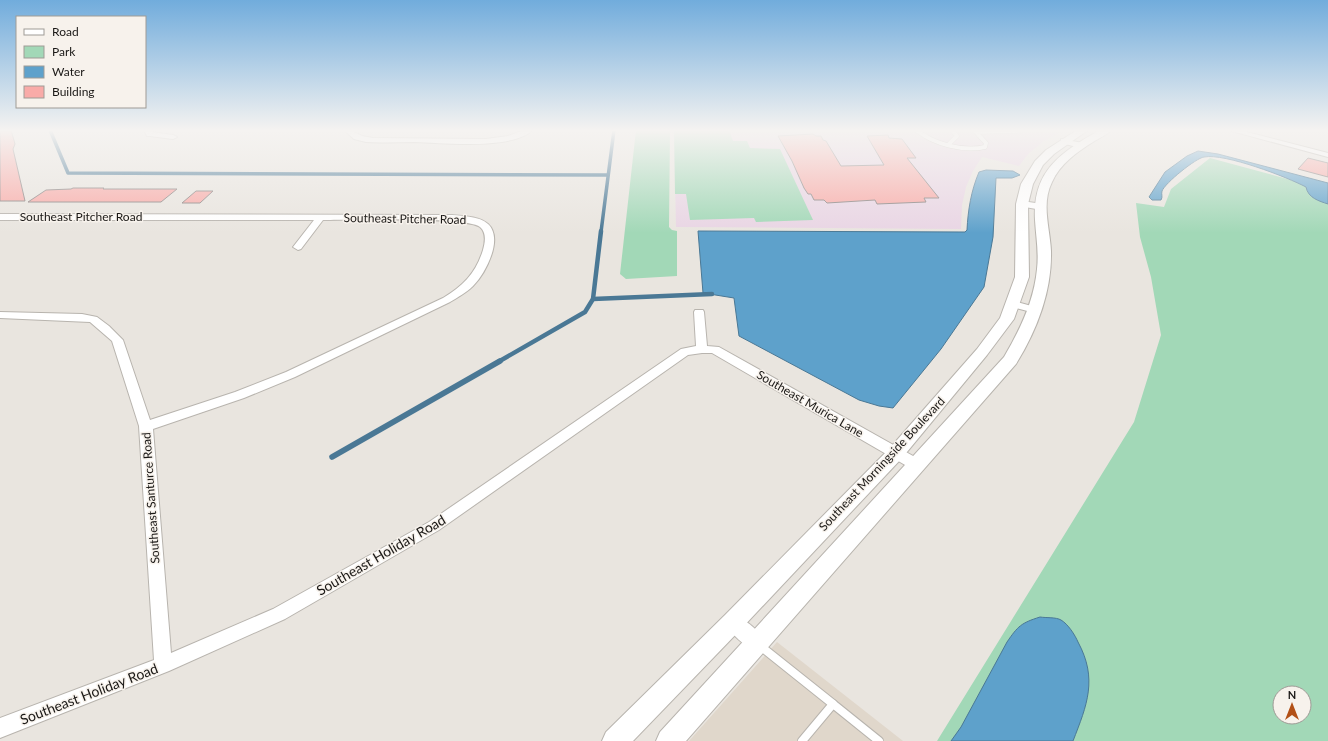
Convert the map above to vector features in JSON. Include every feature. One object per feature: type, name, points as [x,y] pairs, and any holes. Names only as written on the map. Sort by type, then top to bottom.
[{"type":"street","name":"Southeast Morningside Boulevard","points":[[615,741],[733,622],[896,453],[982,352],[1007,319],[1022,277],[1022,204],[1027,184],[1032,173],[1039,165]]},
{"type":"street","name":"Southeast Morningside Boulevard","points":[[670,741],[1010,360],[1027,329],[1035,310],[1042,284],[1044,246],[1041,220],[1042,193],[1050,174],[1058,165]]},
{"type":"street","points":[[1022,204],[1042,207]]},
{"type":"street","name":"Southeast Pitcher Road","points":[[0,217],[452,218],[473,220],[486,226],[490,236],[488,247],[479,273],[469,285],[454,295],[360,343],[252,390],[146,426]]},
{"type":"street","points":[[298,247],[320,218]]},
{"type":"street","points":[[1013,304],[1035,310]]},
{"type":"street","points":[[699,312],[702,349]]},
{"type":"street","name":"Southeast Santurce Road","points":[[0,315],[82,317],[93,319],[117,340],[146,426],[163,665]]},
{"type":"street","name":"Southeast Murica Lane","points":[[702,349],[715,350],[917,465]]},
{"type":"street","name":"Southeast Holiday Road","points":[[0,728],[163,665],[279,614],[391,552],[434,526],[685,352],[702,349]]},
{"type":"street","points":[[733,622],[758,644]]},
{"type":"lane","points":[[758,644],[880,741]]},
{"type":"lane","points":[[802,741],[833,704]]},
{"type":"shaded area","points":[[675,165],[977,165],[966,187],[962,205],[961,229],[676,227]]},
{"type":"shaded area","points":[[777,642],[903,741],[689,741]]},
{"type":"green space","points":[[632,165],[670,165],[669,227],[672,230],[677,231],[677,276],[626,279],[620,274]]},
{"type":"green space","points":[[675,165],[787,165],[813,220],[756,222],[754,218],[690,220],[686,194],[675,194]]},
{"type":"green space","points":[[1202,165],[1234,165],[1328,190],[1328,741],[937,741],[1134,422],[1161,335],[1151,277],[1140,237],[1136,203],[1164,207],[1171,189]]},
{"type":"water","points":[[1175,165],[1190,165],[1164,187],[1161,200],[1152,200],[1149,197],[1165,172]]},
{"type":"water","points":[[1248,165],[1258,165],[1328,183],[1328,204],[1311,196],[1306,187]]},
{"type":"water","points":[[986,170],[1013,171],[1020,175],[1012,178],[996,178],[993,237],[984,287],[941,349],[893,408],[879,406],[859,400],[739,336],[734,298],[703,293],[698,231],[965,232],[967,230],[970,201],[976,179],[979,172]]},
{"type":"water","points":[[1040,617],[1059,619],[1066,624],[1077,639],[1088,668],[1089,680],[1086,704],[1073,741],[951,741],[961,727],[1007,642],[1020,626],[1028,621]]},
{"type":"building","points":[[0,165],[17,165],[25,201],[0,201]]},
{"type":"building","points":[[794,165],[840,165],[841,166],[912,165],[939,198],[924,198],[926,202],[877,204],[875,200],[827,203],[824,200],[814,200],[811,194],[808,194]]},
{"type":"building","points":[[1302,165],[1328,165],[1328,177],[1298,169]]},
{"type":"building","points":[[73,188],[177,189],[161,202],[28,202],[46,190]]},
{"type":"building","points":[[196,191],[213,191],[200,203],[182,203]]},
{"type":"waterway","points":[[64,165],[68,173],[607,175]]},
{"type":"waterway","points":[[601,232],[610,165]]},
{"type":"waterway","points":[[593,299],[601,231]]},
{"type":"waterway","points":[[593,299],[712,294]]},
{"type":"waterway","points":[[498,362],[585,312],[593,299]]},
{"type":"waterway","points":[[332,457],[500,361]]}]
